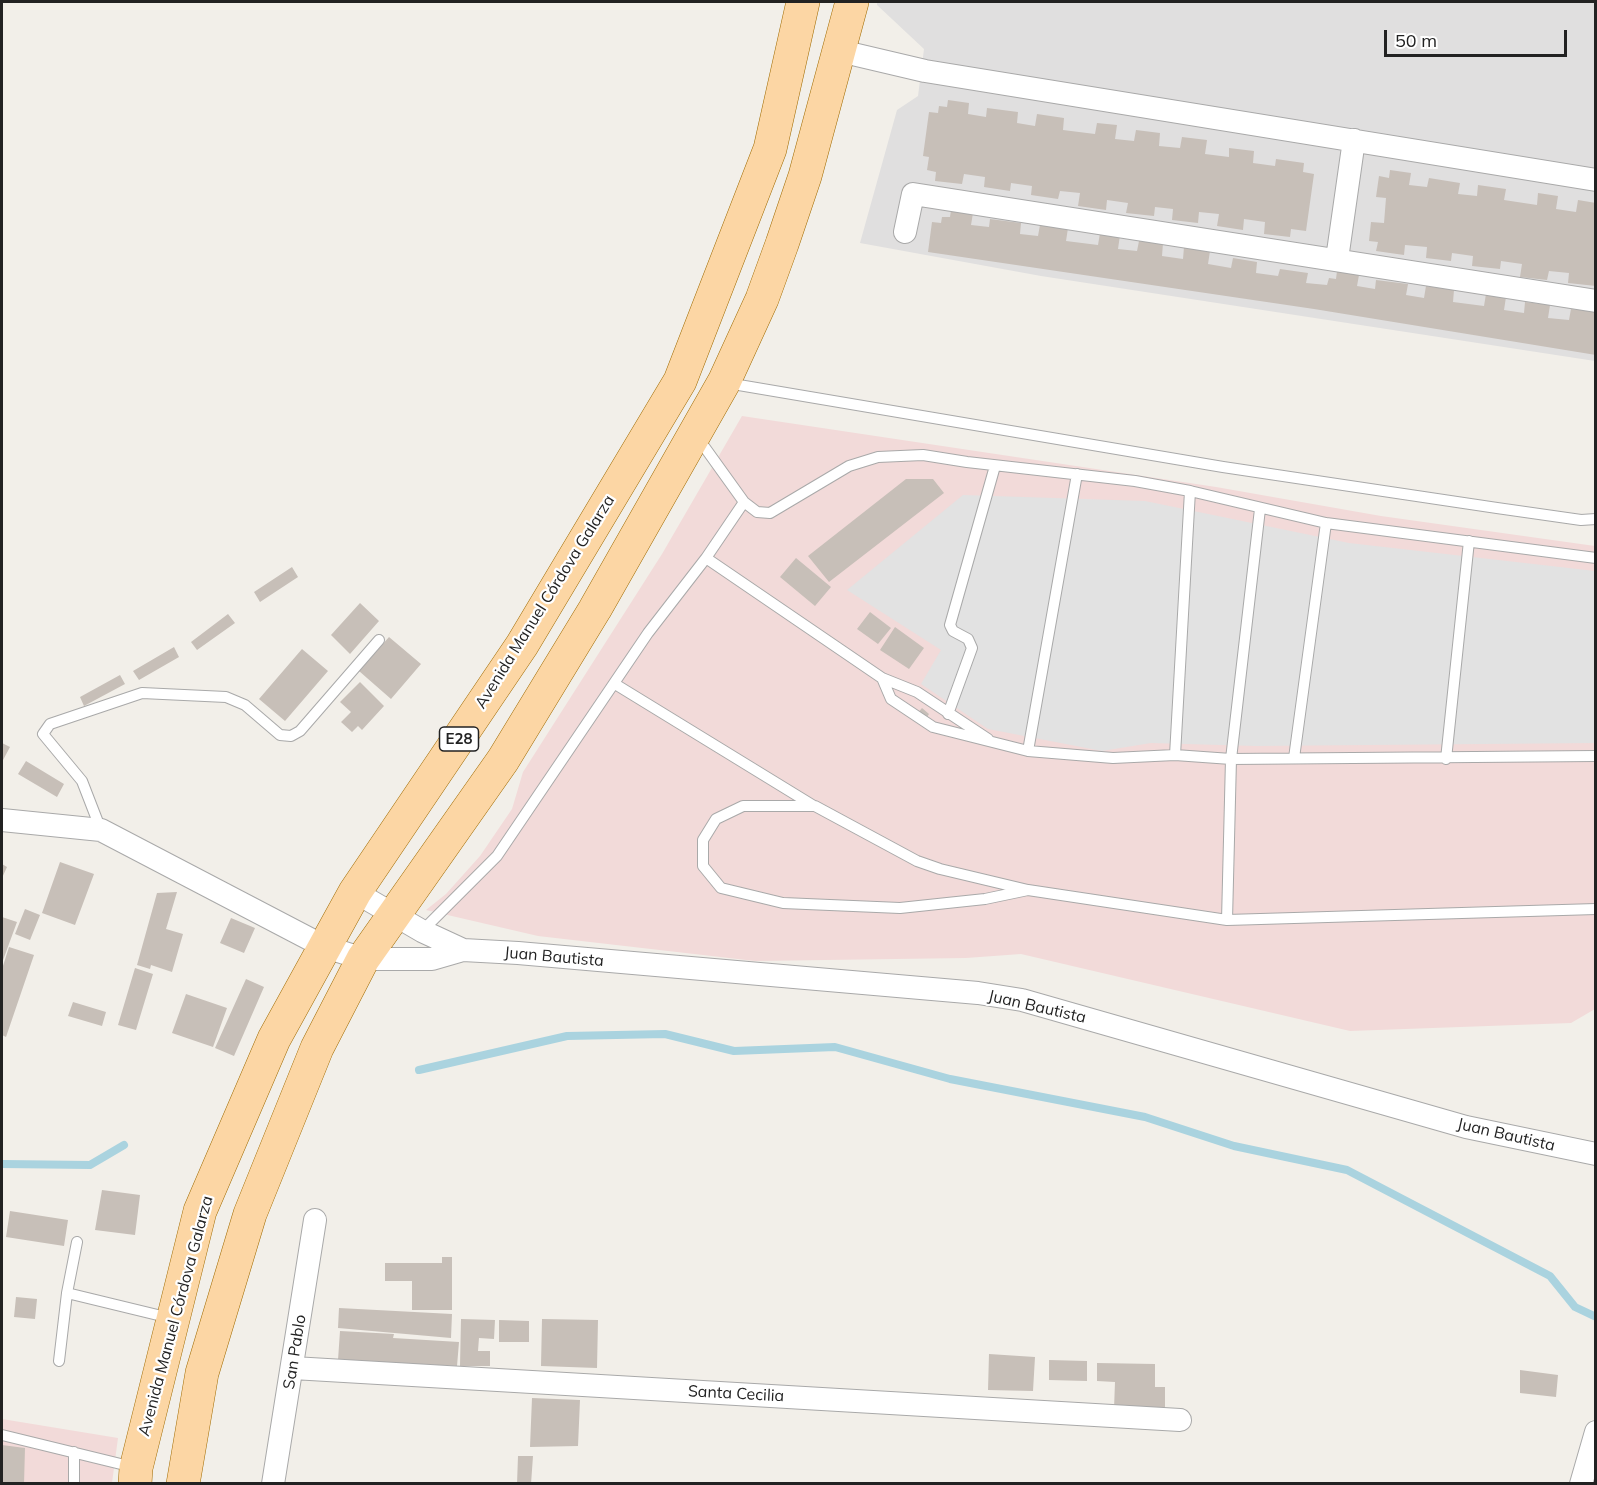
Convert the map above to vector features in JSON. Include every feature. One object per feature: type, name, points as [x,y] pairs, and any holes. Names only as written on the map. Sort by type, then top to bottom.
[{"type":"main road","name":"Avenida Manuel Córdova Galarza","points":[[136,1476],[200,1211],[274,1039],[323,946],[355,892],[522,645],[680,381],[770,149],[803,2]]},
{"type":"main road","points":[[183,1484],[202,1373],[250,1214],[317,1048],[363,959],[409,922],[503,760],[595,609],[724,382],[762,299],[805,176],[852,2]]},
{"type":"street","points":[[840,51],[925,71],[1596,180]]},
{"type":"street","points":[[1338,259],[1354,140]]},
{"type":"street","points":[[905,232],[913,194],[1596,301]]},
{"type":"street","points":[[2,819],[101,830]]},
{"type":"street","name":"Juan Bautista","points":[[101,830],[323,946],[363,959],[432,959],[463,950],[978,993],[1022,1000],[1466,1127],[1596,1154]]},
{"type":"street","name":"Juan Bautista","points":[[355,892],[463,950]]},
{"type":"street","name":"San Pablo","points":[[273,1484],[315,1220]]},
{"type":"street","name":"Santa Cecilia","points":[[293,1368],[1180,1419]]},
{"type":"street","points":[[1581,1484],[1596,1432]]},
{"type":"lane","points":[[724,382],[1223,467],[1528,513],[1596,519]]},
{"type":"lane","points":[[694,434],[744,502],[757,512],[770,513],[849,466],[878,457],[923,455],[1135,481],[1190,491],[1326,523],[1596,558]]},
{"type":"lane","points":[[948,714],[972,648],[968,639],[953,631],[950,625],[995,465]]},
{"type":"lane","points":[[1028,751],[1077,474]]},
{"type":"lane","points":[[1175,755],[1190,491]]},
{"type":"lane","points":[[409,922],[497,856],[648,633],[706,558],[744,502]]},
{"type":"lane","points":[[1227,920],[1231,759],[1260,509]]},
{"type":"lane","points":[[1294,758],[1326,523]]},
{"type":"lane","points":[[1446,759],[1468,541]]},
{"type":"lane","points":[[706,558],[882,678],[917,692],[988,739]]},
{"type":"lane","points":[[101,830],[82,781],[43,734],[50,724],[142,693],[226,698],[245,705],[280,735],[291,736],[300,732],[379,640]]},
{"type":"lane","points":[[882,678],[891,699],[915,717],[948,731],[988,739],[1028,751],[1113,758],[1175,755],[1231,759],[1596,756]]},
{"type":"lane","points":[[615,684],[815,806],[917,861],[1028,890],[1227,920],[1596,909]]},
{"type":"lane","points":[[815,806],[743,806],[716,819],[703,840],[703,866],[721,888],[783,903],[900,908],[985,899],[1028,890]]},
{"type":"lane","points":[[59,1361],[67,1293],[77,1242]]},
{"type":"lane","points":[[67,1293],[173,1319]]},
{"type":"lane","points":[[2,1434],[74,1452],[136,1476]]},
{"type":"lane","points":[[74,1452],[74,1484]]},
{"type":"shaded area","points":[[877,2],[1595,2],[1595,361],[1041,276],[860,243],[897,110],[918,96],[924,49],[877,5]]},
{"type":"shaded area","points":[[742,416],[1216,487],[1381,516],[1595,546],[1595,1009],[1571,1023],[1350,1031],[1021,954],[966,958],[755,961],[538,936],[426,910],[446,894],[480,856],[512,809],[523,772],[662,554]]},
{"type":"shaded area","points":[[963,495],[1145,501],[1349,543],[1595,571],[1595,743],[1256,746],[1151,743],[1102,751],[988,729],[921,684],[941,650],[847,590]]},
{"type":"shaded area","points":[[2,1419],[118,1438],[112,1483],[2,1483]]},
{"type":"building","points":[[948,100],[969,103],[968,114],[986,117],[987,108],[1018,112],[1017,123],[1035,126],[1037,114],[1064,118],[1063,130],[1095,134],[1097,123],[1117,125],[1115,139],[1134,141],[1136,130],[1160,133],[1159,146],[1180,148],[1182,137],[1207,140],[1205,154],[1229,157],[1229,148],[1254,151],[1253,163],[1275,166],[1276,159],[1304,163],[1303,172],[1314,174],[1306,231],[1291,229],[1290,237],[1264,234],[1265,222],[1244,219],[1243,230],[1217,226],[1219,214],[1199,212],[1198,223],[1172,220],[1173,209],[1155,207],[1154,216],[1126,213],[1128,203],[1107,200],[1106,210],[1078,206],[1080,193],[1060,191],[1058,199],[1031,195],[1032,186],[1011,183],[1010,191],[984,187],[985,177],[964,174],[962,184],[935,181],[936,172],[927,170],[929,157],[923,156],[929,112],[938,113],[939,106],[947,107]]},
{"type":"building","points":[[1390,170],[1411,173],[1409,185],[1427,187],[1429,178],[1460,183],[1458,194],[1477,196],[1478,185],[1506,189],[1504,200],[1537,205],[1538,193],[1558,196],[1556,209],[1576,212],[1578,200],[1596,203],[1596,286],[1568,283],[1569,273],[1549,271],[1547,280],[1520,277],[1522,264],[1501,261],[1500,269],[1472,266],[1473,256],[1452,253],[1451,261],[1426,258],[1427,247],[1405,245],[1404,255],[1376,251],[1378,242],[1369,241],[1371,222],[1384,223],[1386,198],[1376,197],[1379,176],[1389,178]]},
{"type":"building","points":[[951,210],[973,213],[971,225],[989,227],[990,219],[1021,223],[1020,234],[1038,236],[1040,225],[1068,228],[1066,241],[1098,245],[1100,233],[1120,235],[1118,249],[1137,251],[1139,241],[1163,243],[1162,256],[1183,259],[1184,247],[1210,251],[1208,264],[1231,268],[1233,258],[1257,262],[1256,273],[1278,276],[1280,269],[1308,273],[1306,283],[1327,285],[1329,278],[1336,279],[1337,271],[1359,275],[1357,286],[1375,289],[1376,280],[1408,284],[1406,295],[1424,298],[1426,286],[1454,290],[1453,302],[1484,306],[1486,294],[1506,297],[1504,310],[1524,313],[1525,302],[1550,305],[1548,318],[1569,320],[1571,309],[1596,312],[1596,355],[1314,309],[928,252],[932,222],[941,223],[942,217],[950,217]]},
{"type":"building","points":[[906,479],[933,479],[944,493],[829,582],[808,556]]},
{"type":"building","points":[[796,558],[831,587],[815,606],[780,577]]},
{"type":"building","points":[[292,567],[298,577],[260,602],[254,592]]},
{"type":"building","points":[[360,603],[379,621],[350,654],[331,635]]},
{"type":"building","points":[[870,612],[891,628],[878,644],[857,629]]},
{"type":"building","points":[[228,614],[235,623],[197,650],[191,642]]},
{"type":"building","points":[[895,627],[924,648],[909,669],[880,650]]},
{"type":"building","points":[[389,637],[421,664],[391,699],[359,671]]},
{"type":"building","points":[[174,647],[179,657],[139,680],[133,671]]},
{"type":"building","points":[[302,649],[328,671],[285,721],[259,699]]},
{"type":"building","points":[[120,675],[125,684],[84,706],[80,697]]},
{"type":"building","points":[[360,682],[384,706],[362,730],[358,726],[352,732],[341,722],[351,712],[340,702]]},
{"type":"building","points":[[922,708],[929,714],[925,720],[917,714]]},
{"type":"building","points":[[2,743],[10,747],[2,762]]},
{"type":"building","points":[[26,761],[64,784],[57,797],[18,774]]},
{"type":"building","points":[[60,862],[94,874],[75,925],[42,913]]},
{"type":"building","points":[[2,864],[7,867],[2,878]]},
{"type":"building","points":[[177,892],[166,929],[183,934],[172,972],[151,965],[150,969],[137,965],[157,893]]},
{"type":"building","points":[[25,909],[40,915],[30,940],[15,934]]},
{"type":"building","points":[[2,917],[17,922],[2,963]]},
{"type":"building","points":[[231,918],[255,928],[244,953],[220,943]]},
{"type":"building","points":[[9,947],[34,955],[6,1037],[2,1035],[2,969]]},
{"type":"building","points":[[135,968],[153,974],[136,1030],[118,1025]]},
{"type":"building","points":[[246,979],[264,987],[234,1056],[215,1048]]},
{"type":"building","points":[[186,994],[227,1008],[213,1047],[172,1033]]},
{"type":"building","points":[[73,1002],[106,1012],[102,1026],[68,1016]]},
{"type":"building","points":[[102,1190],[140,1195],[135,1235],[95,1230]]},
{"type":"building","points":[[10,1211],[68,1220],[64,1246],[6,1237]]},
{"type":"building","points":[[442,1257],[452,1257],[452,1310],[412,1310],[412,1281],[385,1281],[385,1263],[442,1263]]},
{"type":"building","points":[[16,1297],[37,1299],[35,1319],[14,1317]]},
{"type":"building","points":[[339,1308],[452,1314],[451,1338],[338,1328]]},
{"type":"building","points":[[461,1319],[495,1320],[494,1339],[479,1338],[478,1351],[490,1351],[490,1366],[460,1366]]},
{"type":"building","points":[[542,1319],[598,1320],[597,1368],[541,1366]]},
{"type":"building","points":[[499,1320],[529,1321],[529,1342],[499,1342]]},
{"type":"building","points":[[340,1331],[394,1334],[393,1338],[459,1342],[457,1366],[338,1360]]},
{"type":"building","points":[[989,1354],[1035,1357],[1033,1391],[988,1390]]},
{"type":"building","points":[[1049,1360],[1087,1361],[1087,1381],[1049,1380]]},
{"type":"building","points":[[1097,1363],[1155,1364],[1155,1387],[1165,1387],[1165,1411],[1114,1409],[1115,1382],[1097,1381]]},
{"type":"building","points":[[1520,1370],[1558,1375],[1556,1397],[1520,1393]]},
{"type":"building","points":[[532,1398],[580,1400],[578,1446],[530,1447]]},
{"type":"building","points":[[2,1445],[25,1448],[24,1484],[2,1484]]},
{"type":"building","points":[[518,1456],[533,1456],[531,1484],[517,1484]]},
{"type":"waterway","points":[[419,1070],[567,1036],[665,1034],[734,1051],[835,1047],[950,1079],[1145,1117],[1234,1146],[1347,1170],[1550,1276],[1575,1307],[1596,1317]]},
{"type":"waterway","points":[[2,1164],[90,1165],[124,1145]]}]
